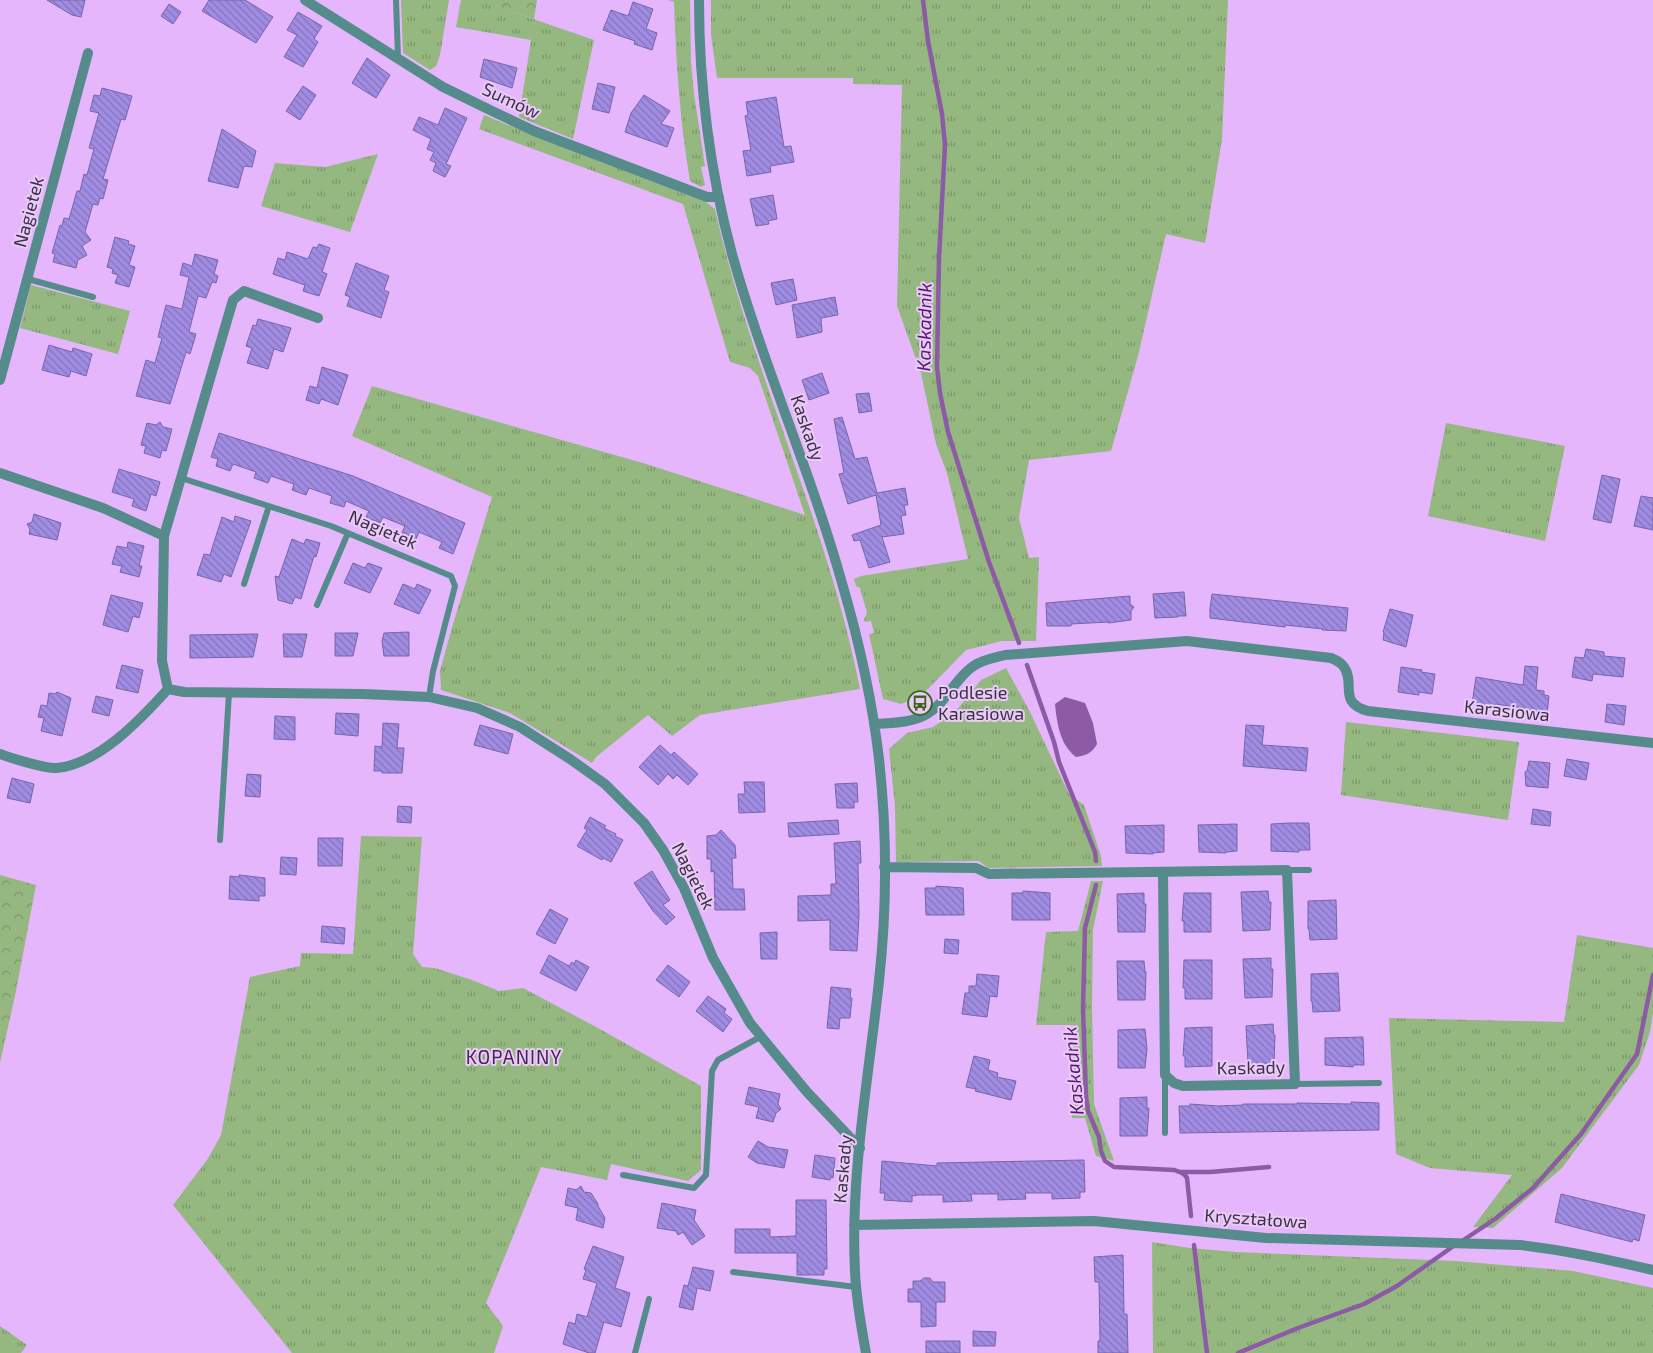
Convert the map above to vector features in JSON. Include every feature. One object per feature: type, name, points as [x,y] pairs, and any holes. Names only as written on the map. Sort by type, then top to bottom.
[{"type":"street","name":"Sumów","points":[[305,0],[443,87],[534,131],[707,197],[719,197]]},
{"type":"street","name":"Kaskady","points":[[699,0],[700,47],[705,105],[719,197],[732,252],[749,308],[841,579],[856,632],[870,697],[879,763],[885,912],[880,978],[860,1148],[854,1225],[856,1287],[866,1353]]},
{"type":"street","name":"Nagietek","points":[[0,380],[88,53]]},
{"type":"street","points":[[0,754],[55,768],[79,763],[109,745],[150,709],[168,689],[162,661],[164,536],[232,300],[244,291],[318,318]]},
{"type":"street","points":[[0,473],[103,508],[164,536]]},
{"type":"street","name":"Karasiowa","points":[[874,724],[914,720],[926,715],[936,708],[962,676],[973,666],[1005,655],[1188,641],[1331,658],[1339,662],[1346,671],[1351,699],[1358,708],[1378,712],[1653,743]]},
{"type":"street","name":"Nagietek","points":[[168,689],[184,692],[364,694],[429,697],[477,708],[520,727],[605,784],[644,822],[684,888],[713,958],[750,1023],[807,1092],[860,1148]]},
{"type":"street","points":[[884,867],[976,868],[988,874],[1287,870]]},
{"type":"street","name":"Kaskady","points":[[1165,1075],[1174,1083],[1183,1086],[1295,1084],[1287,870]]},
{"type":"street","points":[[1163,873],[1165,1075]]},
{"type":"street","name":"Kryształowa","points":[[854,1225],[1094,1221],[1266,1238],[1520,1245],[1558,1249],[1653,1270]]},
{"type":"lane","points":[[396,0],[398,58]]},
{"type":"lane","points":[[28,279],[93,297]]},
{"type":"lane","name":"Nagietek","points":[[181,478],[331,526],[451,576],[455,586],[433,671],[429,697]]},
{"type":"lane","points":[[244,584],[269,506]]},
{"type":"lane","points":[[317,605],[348,533]]},
{"type":"lane","points":[[220,840],[229,693]]},
{"type":"lane","points":[[1287,870],[1309,870]]},
{"type":"lane","points":[[623,1176],[694,1188],[706,1175],[712,1071],[718,1060],[760,1037]]},
{"type":"lane","points":[[1165,1075],[1165,1133]]},
{"type":"lane","points":[[1295,1084],[1378,1083]]},
{"type":"lane","points":[[733,1272],[856,1287]]},
{"type":"lane","points":[[635,1353],[650,1299]]},
{"type":"green space","points":[[401,0],[449,0],[440,55],[436,66],[430,70],[403,53]]},
{"type":"green space","points":[[461,0],[496,0],[496,6],[594,40],[573,139],[519,117],[531,40],[456,27]]},
{"type":"green space","points":[[496,0],[537,0],[534,19],[495,6]]},
{"type":"green space","points":[[668,0],[690,0],[691,62],[705,166],[701,167],[705,185],[701,187],[690,181],[679,92],[674,2]]},
{"type":"green space","points":[[711,0],[1228,0],[1222,139],[1205,243],[1166,234],[1138,356],[1111,451],[1029,460],[1019,518],[1029,558],[1039,557],[1036,641],[1002,641],[966,650],[923,694],[901,704],[883,699],[869,634],[874,633],[871,621],[865,622],[864,619],[867,613],[860,588],[856,586],[854,579],[861,576],[968,559],[947,473],[936,444],[921,373],[897,306],[902,85],[853,84],[853,78],[717,78],[711,35]]},
{"type":"green space","points":[[484,115],[706,202],[715,209],[730,270],[748,330],[829,567],[860,689],[700,715],[672,736],[648,715],[596,757],[592,763],[510,713],[441,690],[440,671],[492,497],[352,436],[372,386],[643,463],[805,515],[758,376],[750,368],[730,362],[683,204],[479,129]]},
{"type":"green space","points":[[378,154],[350,232],[261,206],[275,163],[325,167]]},
{"type":"green space","points":[[31,285],[130,311],[118,354],[20,328]]},
{"type":"green space","points":[[1446,423],[1565,446],[1545,541],[1428,516]]},
{"type":"green space","points":[[1006,668],[1030,712],[1069,794],[1084,805],[1101,856],[1102,866],[988,868],[979,861],[896,862],[895,806],[889,749],[907,733],[933,727],[956,711],[981,680]]},
{"type":"green space","points":[[1346,722],[1519,742],[1508,820],[1341,795]]},
{"type":"green space","points":[[361,836],[422,837],[413,954],[422,967],[435,968],[499,991],[523,988],[701,1086],[701,1170],[688,1181],[611,1164],[607,1180],[541,1167],[486,1303],[503,1326],[494,1353],[292,1353],[173,1205],[207,1160],[221,1135],[250,977],[300,966],[301,953],[353,954]]},
{"type":"green space","points":[[0,875],[36,885],[0,1063]]},
{"type":"green space","points":[[1091,881],[1103,881],[1093,930],[1094,1104],[1114,1161],[1096,1156],[1085,1118],[1072,1118],[1074,1025],[1036,1025],[1046,932],[1078,931]]},
{"type":"green space","points":[[1577,935],[1653,948],[1653,1013],[1650,1032],[1639,1065],[1562,1168],[1493,1228],[1473,1227],[1512,1175],[1430,1168],[1396,1154],[1389,1018],[1564,1022]]},
{"type":"green space","points":[[1152,1242],[1236,1252],[1456,1261],[1573,1271],[1653,1288],[1653,1353],[1153,1353]]},
{"type":"green space","points":[[0,1326],[27,1345],[21,1353],[0,1353]]},
{"type":"shaded area","points":[[1065,697],[1085,703],[1093,723],[1097,744],[1091,752],[1076,757],[1066,746],[1060,734],[1057,719],[1055,704]]},
{"type":"building","points":[[47,0],[85,0],[81,17],[72,15]]},
{"type":"building","points":[[209,0],[245,0],[273,17],[256,43],[202,11]]},
{"type":"building","points":[[633,2],[653,9],[646,29],[657,33],[652,50],[634,44],[635,41],[603,30],[611,10],[628,16]]},
{"type":"building","points":[[169,4],[181,12],[173,24],[161,16]]},
{"type":"building","points":[[298,12],[322,26],[314,39],[318,42],[303,67],[284,57],[297,35],[287,30]]},
{"type":"building","points":[[367,58],[390,75],[376,98],[352,83]]},
{"type":"building","points":[[484,59],[517,68],[512,88],[480,77]]},
{"type":"building","points":[[598,83],[615,87],[609,113],[592,109]]},
{"type":"building","points":[[303,86],[316,95],[300,120],[286,111]]},
{"type":"building","points":[[102,88],[132,96],[125,120],[121,119],[103,179],[108,180],[103,199],[100,198],[98,205],[93,204],[85,232],[91,240],[82,246],[87,255],[78,260],[76,268],[53,262],[55,254],[52,253],[60,225],[62,226],[64,218],[69,219],[77,191],[80,191],[84,174],[87,175],[94,149],[89,148],[99,113],[90,111],[94,95],[100,96]]},
{"type":"building","points":[[644,95],[670,111],[661,124],[674,128],[667,147],[625,132],[631,113]]},
{"type":"building","points":[[776,97],[784,147],[791,146],[794,162],[770,166],[771,172],[747,176],[743,151],[751,150],[745,116],[748,115],[746,102]]},
{"type":"building","points":[[445,108],[467,118],[446,164],[451,166],[445,177],[433,171],[436,163],[430,160],[434,152],[427,149],[431,139],[413,130],[419,117],[438,125]]},
{"type":"building","points":[[222,129],[256,151],[252,167],[244,166],[238,188],[208,181]]},
{"type":"building","points":[[773,195],[777,219],[768,221],[769,224],[756,226],[750,199]]},
{"type":"building","points":[[115,237],[129,241],[128,244],[135,246],[129,265],[135,267],[129,287],[115,283],[118,275],[112,273],[113,269],[107,267]]},
{"type":"building","points":[[319,244],[330,248],[322,272],[327,274],[319,296],[303,291],[305,285],[273,274],[278,258],[285,260],[287,252],[308,259],[313,247],[317,248]]},
{"type":"building","points":[[195,254],[218,260],[214,274],[218,276],[216,283],[212,282],[206,298],[198,296],[189,332],[196,334],[190,354],[186,352],[170,404],[136,396],[146,360],[155,363],[162,338],[158,337],[166,305],[182,309],[189,277],[180,275],[183,263],[192,266]]},
{"type":"building","points":[[356,263],[389,276],[384,290],[389,292],[381,318],[347,306],[350,297],[345,295]]},
{"type":"building","points":[[793,279],[797,300],[776,305],[771,283]]},
{"type":"building","points":[[835,297],[838,315],[821,318],[822,332],[797,338],[792,305]]},
{"type":"building","points":[[258,319],[291,328],[283,352],[274,349],[268,369],[247,363],[252,348],[246,346],[253,325],[256,326]]},
{"type":"building","points":[[49,345],[72,352],[73,348],[92,354],[86,376],[71,371],[69,377],[42,370]]},
{"type":"building","points":[[322,367],[348,375],[338,405],[321,399],[319,404],[306,400],[310,386],[317,388]]},
{"type":"building","points":[[822,373],[829,393],[809,400],[802,380]]},
{"type":"building","points":[[869,393],[872,411],[859,413],[856,394]]},
{"type":"building","points":[[842,417],[855,459],[867,457],[877,493],[905,488],[908,505],[904,505],[906,515],[901,516],[904,534],[882,537],[890,562],[869,568],[860,540],[854,541],[852,535],[881,525],[876,495],[848,504],[839,474],[844,473],[834,419]]},
{"type":"building","points":[[160,422],[163,427],[172,429],[166,451],[162,450],[160,458],[144,453],[146,446],[141,445],[147,423],[156,425]]},
{"type":"building","points":[[219,433],[353,476],[465,523],[453,554],[439,548],[442,542],[419,532],[416,539],[402,533],[405,526],[383,517],[380,523],[366,517],[369,511],[346,501],[344,507],[330,503],[332,496],[309,488],[306,495],[292,490],[294,484],[271,476],[268,483],[254,478],[256,472],[233,464],[230,471],[216,466],[218,459],[211,457]]},
{"type":"building","points":[[119,469],[160,482],[156,496],[151,494],[146,511],[132,506],[134,499],[112,492]]},
{"type":"building","points":[[1602,475],[1620,479],[1611,523],[1593,519]]},
{"type":"building","points":[[1641,496],[1653,498],[1653,530],[1634,526]]},
{"type":"building","points":[[34,514],[61,523],[57,540],[29,534],[30,529],[27,524],[32,522]]},
{"type":"building","points":[[235,516],[251,521],[231,577],[224,574],[221,582],[197,575],[204,554],[210,555],[222,517],[234,522]]},
{"type":"building","points":[[292,539],[304,544],[306,539],[320,543],[316,557],[314,556],[301,599],[295,597],[292,604],[278,600],[275,576],[279,577]]},
{"type":"building","points":[[128,542],[144,546],[139,566],[142,566],[139,577],[120,572],[122,566],[112,564],[117,546],[127,548]]},
{"type":"building","points":[[353,563],[365,568],[368,563],[382,568],[370,593],[344,583]]},
{"type":"building","points":[[403,584],[415,589],[417,584],[431,590],[419,614],[394,604]]},
{"type":"building","points":[[1184,592],[1186,616],[1155,618],[1153,594]]},
{"type":"building","points":[[1212,594],[1348,608],[1346,631],[1285,625],[1285,627],[1210,618]]},
{"type":"building","points":[[111,595],[143,603],[139,618],[133,616],[128,632],[103,625]]},
{"type":"building","points":[[1130,596],[1130,604],[1134,607],[1131,611],[1131,620],[1071,624],[1071,626],[1047,626],[1046,603]]},
{"type":"building","points":[[1390,609],[1413,615],[1406,647],[1383,640],[1383,632]]},
{"type":"building","points":[[409,632],[409,656],[384,656],[382,641],[384,633]]},
{"type":"building","points":[[335,633],[358,633],[353,656],[335,656]]},
{"type":"building","points":[[258,634],[253,657],[190,658],[190,635]]},
{"type":"building","points":[[283,634],[307,634],[302,657],[284,657]]},
{"type":"building","points":[[1586,649],[1604,652],[1604,656],[1625,658],[1623,677],[1593,674],[1592,681],[1572,677],[1575,657],[1584,658]]},
{"type":"building","points":[[122,665],[143,670],[138,693],[116,688]]},
{"type":"building","points":[[1525,666],[1538,667],[1536,690],[1544,691],[1544,695],[1549,696],[1547,715],[1522,712],[1523,708],[1495,704],[1495,706],[1472,704],[1476,677],[1523,685]]},
{"type":"building","points":[[1401,667],[1435,674],[1432,694],[1419,692],[1419,695],[1398,692]]},
{"type":"building","points":[[57,692],[71,698],[62,736],[41,731],[44,718],[38,717],[41,705],[47,706],[49,693],[55,694]]},
{"type":"building","points":[[96,696],[113,700],[109,716],[92,712]]},
{"type":"building","points":[[1607,704],[1626,706],[1624,725],[1605,722]]},
{"type":"building","points":[[336,713],[359,714],[358,736],[335,734]]},
{"type":"building","points":[[275,716],[295,717],[295,740],[274,739]]},
{"type":"building","points":[[383,723],[399,724],[397,748],[404,748],[402,773],[374,771],[375,746],[382,747]]},
{"type":"building","points":[[480,725],[513,734],[508,754],[474,745]]},
{"type":"building","points":[[1246,725],[1264,726],[1262,745],[1308,748],[1306,771],[1243,766]]},
{"type":"building","points":[[660,745],[671,755],[674,752],[698,774],[688,785],[677,775],[673,779],[668,774],[658,785],[639,767]]},
{"type":"building","points":[[1567,759],[1589,763],[1586,780],[1564,776]]},
{"type":"building","points":[[1529,761],[1550,763],[1548,788],[1526,786],[1525,772],[1527,771]]},
{"type":"building","points":[[247,774],[261,775],[260,797],[245,796]]},
{"type":"building","points":[[12,778],[34,784],[30,803],[7,798]]},
{"type":"building","points":[[744,782],[764,782],[765,812],[739,813],[738,794],[745,794]]},
{"type":"building","points":[[857,783],[858,802],[854,802],[854,808],[837,808],[835,784]]},
{"type":"building","points":[[398,806],[412,807],[411,823],[397,822]]},
{"type":"building","points":[[1533,809],[1551,812],[1550,826],[1531,824]]},
{"type":"building","points":[[590,817],[606,826],[604,828],[623,840],[611,862],[603,858],[602,860],[577,846],[587,830],[584,828]]},
{"type":"building","points":[[838,820],[839,834],[789,837],[788,823]]},
{"type":"building","points":[[1309,823],[1310,850],[1299,850],[1299,852],[1271,851],[1271,824]]},
{"type":"building","points":[[1237,824],[1237,851],[1226,853],[1199,852],[1198,825]]},
{"type":"building","points":[[1164,825],[1164,852],[1153,854],[1126,853],[1125,826]]},
{"type":"building","points":[[721,830],[735,845],[736,858],[732,858],[733,889],[744,889],[745,910],[715,910],[714,871],[711,872],[711,859],[707,859],[707,836],[716,835]]},
{"type":"building","points":[[318,838],[343,838],[342,866],[318,866]]},
{"type":"building","points":[[860,841],[861,863],[858,863],[859,915],[857,951],[830,950],[830,920],[798,921],[798,896],[831,895],[831,884],[836,884],[834,843]]},
{"type":"building","points":[[281,857],[297,858],[296,875],[280,874]]},
{"type":"building","points":[[652,871],[670,900],[663,905],[675,917],[666,925],[653,911],[634,883]]},
{"type":"building","points":[[239,875],[265,878],[265,896],[259,896],[259,901],[229,899],[230,876],[239,877]]},
{"type":"building","points":[[936,886],[963,888],[964,915],[926,915],[925,888],[936,888]]},
{"type":"building","points":[[1023,891],[1050,893],[1050,920],[1012,920],[1012,893],[1023,893]]},
{"type":"building","points":[[1268,891],[1269,902],[1271,902],[1270,930],[1243,931],[1241,892]]},
{"type":"building","points":[[1144,893],[1144,904],[1146,904],[1145,932],[1118,932],[1117,894]]},
{"type":"building","points":[[1184,893],[1211,893],[1211,932],[1184,932],[1184,921],[1182,921]]},
{"type":"building","points":[[1336,900],[1337,939],[1310,940],[1308,901]]},
{"type":"building","points":[[550,909],[568,919],[555,944],[536,934]]},
{"type":"building","points":[[322,926],[345,928],[344,944],[321,942]]},
{"type":"building","points":[[777,932],[777,959],[761,959],[760,933]]},
{"type":"building","points":[[945,939],[959,940],[958,954],[944,953]]},
{"type":"building","points":[[549,955],[569,966],[572,962],[574,964],[576,960],[589,967],[576,991],[540,973]]},
{"type":"building","points":[[1271,958],[1271,969],[1273,969],[1272,997],[1245,998],[1243,959]]},
{"type":"building","points":[[1184,960],[1212,960],[1212,999],[1185,999],[1185,988],[1183,988]]},
{"type":"building","points":[[1117,961],[1144,961],[1146,972],[1145,1000],[1118,1000]]},
{"type":"building","points":[[668,965],[690,982],[679,997],[656,980]]},
{"type":"building","points":[[1338,973],[1340,1011],[1313,1012],[1311,974]]},
{"type":"building","points":[[977,974],[999,976],[997,997],[990,996],[987,1017],[962,1014],[965,993],[969,993],[969,986],[976,986]]},
{"type":"building","points":[[831,987],[851,989],[850,1018],[840,1018],[839,1029],[827,1028]]},
{"type":"building","points":[[708,996],[726,1009],[724,1013],[732,1019],[723,1032],[696,1011]]},
{"type":"building","points":[[1273,1024],[1275,1035],[1274,1063],[1248,1064],[1246,1026]]},
{"type":"building","points":[[1212,1027],[1212,1066],[1185,1067],[1185,1056],[1183,1056],[1185,1028]]},
{"type":"building","points":[[1145,1029],[1147,1049],[1145,1068],[1118,1068],[1118,1030]]},
{"type":"building","points":[[1363,1037],[1364,1065],[1353,1065],[1353,1067],[1325,1065],[1325,1038]]},
{"type":"building","points":[[974,1056],[990,1060],[988,1070],[998,1073],[997,1077],[1016,1081],[1011,1100],[966,1087]]},
{"type":"building","points":[[749,1087],[780,1094],[778,1104],[781,1109],[776,1113],[773,1122],[756,1118],[759,1107],[745,1104]]},
{"type":"building","points":[[1147,1097],[1147,1108],[1149,1108],[1147,1136],[1120,1136],[1120,1098]]},
{"type":"building","points":[[1351,1102],[1379,1103],[1379,1130],[1180,1133],[1179,1106],[1190,1106],[1190,1104],[1218,1106],[1297,1103],[1351,1104]]},
{"type":"building","points":[[758,1141],[768,1147],[788,1150],[784,1168],[757,1163],[748,1157]]},
{"type":"building","points":[[815,1155],[835,1158],[833,1178],[831,1177],[830,1180],[812,1177]]},
{"type":"building","points":[[1084,1160],[1085,1192],[1080,1192],[1080,1198],[1052,1199],[1052,1193],[1025,1193],[1026,1199],[998,1200],[998,1194],[971,1194],[972,1201],[943,1202],[943,1195],[918,1195],[912,1196],[912,1202],[884,1200],[885,1193],[880,1193],[882,1161],[937,1166],[937,1163]]},
{"type":"building","points":[[581,1186],[584,1192],[591,1193],[598,1204],[605,1218],[603,1228],[576,1220],[578,1208],[565,1205],[568,1188],[576,1190]]},
{"type":"building","points":[[1561,1194],[1645,1215],[1639,1241],[1633,1239],[1632,1242],[1555,1222]]},
{"type":"building","points":[[796,1200],[826,1200],[827,1269],[824,1269],[824,1275],[797,1275],[797,1253],[735,1253],[735,1229],[770,1229],[770,1237],[796,1236]]},
{"type":"building","points":[[662,1203],[696,1210],[694,1220],[705,1236],[692,1245],[683,1232],[678,1235],[676,1231],[657,1228]]},
{"type":"building","points":[[593,1246],[624,1257],[615,1288],[630,1293],[621,1327],[604,1322],[595,1353],[589,1353],[563,1344],[569,1322],[575,1324],[577,1314],[587,1317],[597,1283],[583,1279],[586,1270],[584,1269]]},
{"type":"building","points":[[1123,1255],[1124,1314],[1127,1314],[1128,1353],[1098,1353],[1098,1341],[1100,1341],[1099,1282],[1095,1282],[1094,1257]]},
{"type":"building","points":[[693,1267],[714,1271],[710,1291],[697,1288],[693,1310],[679,1307],[684,1285],[688,1286]]},
{"type":"building","points":[[924,1278],[930,1278],[933,1282],[945,1282],[945,1302],[936,1302],[936,1326],[921,1327],[921,1302],[908,1302],[908,1289],[913,1289],[913,1281],[920,1281]]},
{"type":"building","points":[[973,1331],[996,1332],[995,1346],[973,1346]]},
{"type":"building","points":[[926,1341],[960,1341],[960,1353],[926,1353]]},
{"type":"waterway","name":"Kaskadnik","points":[[923,0],[928,41],[942,114],[945,145],[939,258],[937,367],[940,393],[948,432],[989,562],[1019,643]]},
{"type":"waterway","name":"Kaskadnik","points":[[1027,665],[1054,742],[1059,762],[1095,852],[1096,861]]},
{"type":"waterway","name":"Kaskadnik","points":[[1096,885],[1085,928],[1083,1009],[1088,1111],[1099,1137],[1105,1161],[1114,1167],[1174,1170],[1185,1175],[1187,1178],[1191,1216]]},
{"type":"waterway","points":[[1462,1241],[1495,1219],[1533,1188],[1581,1134],[1637,1054],[1653,975]]},
{"type":"waterway","points":[[1180,1172],[1210,1172],[1269,1167]]},
{"type":"waterway","name":"Kaskadnik","points":[[1194,1245],[1207,1353]]},
{"type":"waterway","points":[[1238,1353],[1298,1328],[1364,1304],[1397,1286],[1455,1245]]},
{"type":"place","name":"Podlesie Karasiowa","points":[[920,703]]},
{"type":"district","name":"KOPANINY","points":[[514,1057]]}]
